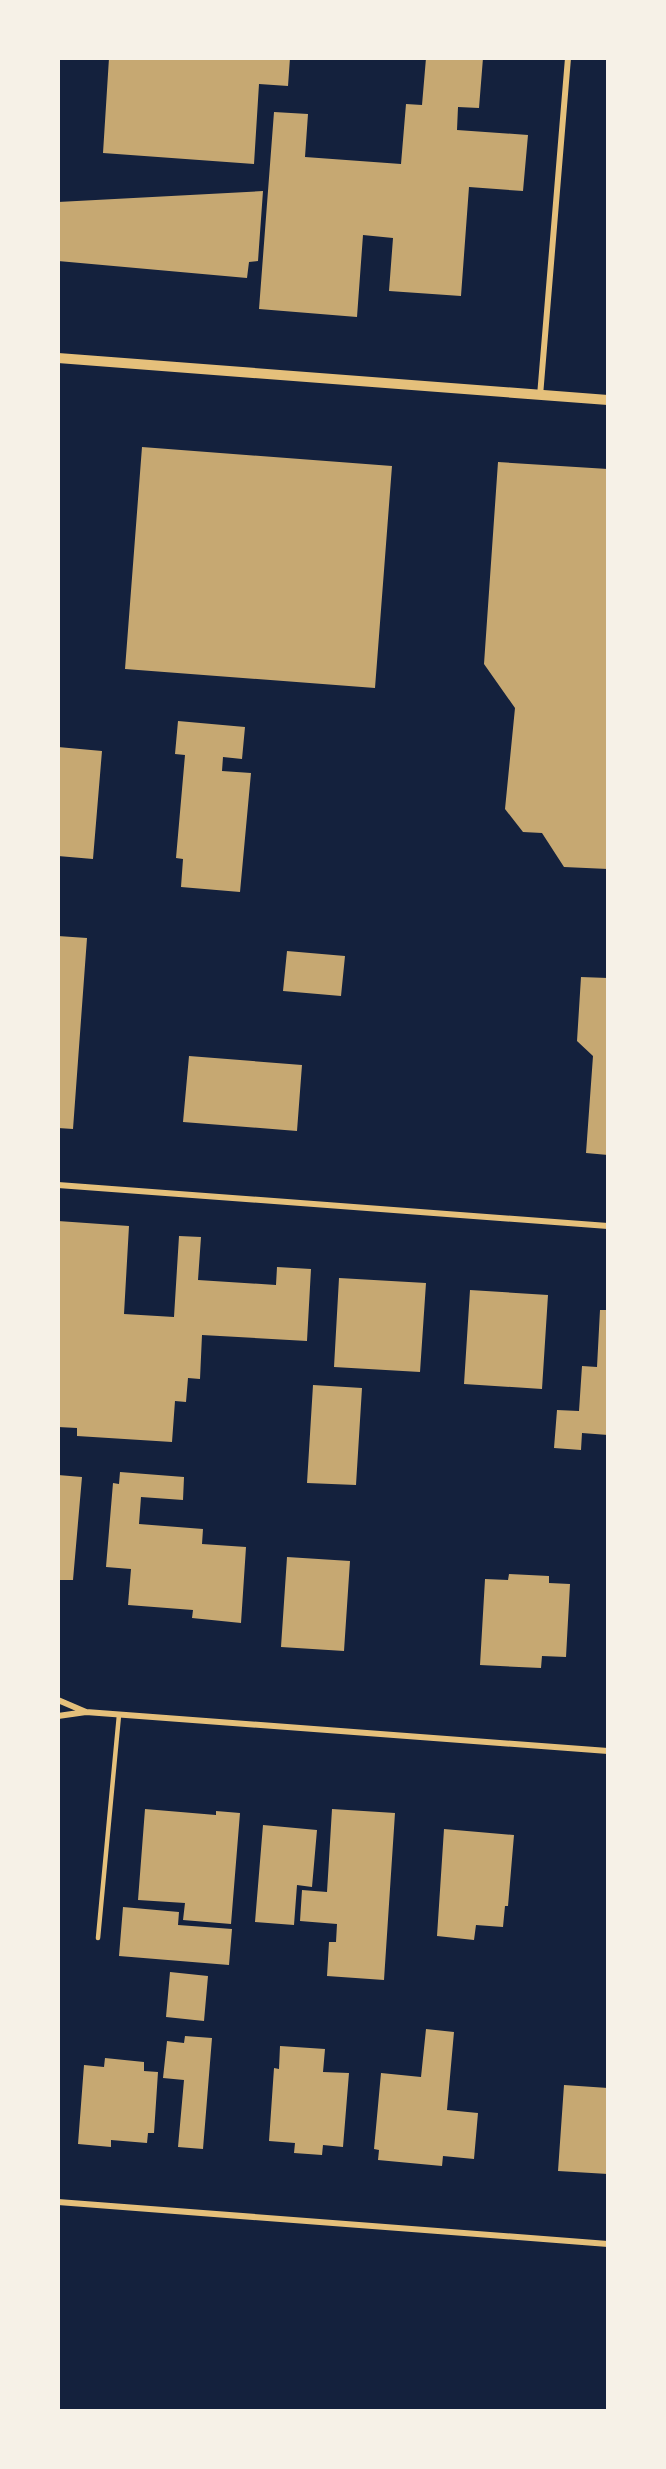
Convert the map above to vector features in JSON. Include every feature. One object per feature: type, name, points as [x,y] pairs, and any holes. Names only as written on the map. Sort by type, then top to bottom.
[{"type":"street","points":[[540,396],[568,58]]},
{"type":"street","points":[[58,358],[608,400]]},
{"type":"street","points":[[58,1185],[608,1226]]},
{"type":"street","points":[[58,1700],[86,1712]]},
{"type":"street","points":[[58,1716],[86,1712],[608,1751]]},
{"type":"street","points":[[58,2202],[608,2244]]},
{"type":"lane","points":[[98,1938],[120,1715]]},
{"type":"building","points":[[109,58],[290,58],[288,86],[259,84],[254,164],[103,153]]},
{"type":"building","points":[[426,58],[483,58],[479,108],[458,107],[457,130],[528,135],[523,191],[469,187],[461,296],[389,291],[393,238],[363,235],[357,317],[259,309],[274,112],[308,114],[305,157],[401,164],[406,104],[422,105]]},
{"type":"building","points":[[263,191],[258,261],[249,262],[247,278],[58,261],[58,202]]},
{"type":"building","points":[[142,447],[392,466],[375,688],[125,669]]},
{"type":"building","points":[[498,462],[608,469],[608,869],[564,867],[542,833],[523,832],[505,809],[515,708],[484,664]]},
{"type":"building","points":[[178,721],[245,727],[242,759],[223,757],[222,771],[251,773],[240,892],[181,887],[183,859],[176,858],[185,755],[175,754]]},
{"type":"building","points":[[58,747],[102,751],[93,859],[58,856]]},
{"type":"building","points":[[58,936],[87,938],[73,1129],[58,1128]]},
{"type":"building","points":[[287,951],[345,956],[341,996],[283,991]]},
{"type":"building","points":[[581,977],[608,978],[608,1155],[586,1153],[593,1056],[577,1041]]},
{"type":"building","points":[[189,1056],[302,1065],[297,1131],[183,1122]]},
{"type":"building","points":[[58,1221],[129,1226],[124,1314],[174,1317],[179,1236],[201,1237],[198,1280],[276,1285],[277,1267],[311,1269],[307,1341],[202,1335],[200,1379],[188,1378],[186,1402],[175,1401],[172,1442],[77,1436],[77,1428],[58,1427]]},
{"type":"building","points":[[339,1278],[426,1283],[420,1372],[334,1367]]},
{"type":"building","points":[[470,1290],[548,1295],[542,1389],[464,1384]]},
{"type":"building","points":[[600,1310],[608,1310],[608,1435],[582,1433],[581,1450],[554,1448],[557,1410],[579,1411],[582,1366],[597,1367]]},
{"type":"building","points":[[313,1385],[362,1388],[356,1485],[307,1483]]},
{"type":"building","points":[[120,1472],[184,1477],[183,1500],[141,1497],[139,1524],[203,1529],[202,1544],[246,1547],[241,1623],[192,1618],[193,1610],[128,1605],[131,1569],[106,1567],[113,1483],[119,1484]]},
{"type":"building","points":[[58,1475],[82,1477],[73,1580],[58,1580]]},
{"type":"building","points":[[287,1557],[350,1561],[344,1651],[281,1647]]},
{"type":"building","points":[[509,1574],[549,1576],[549,1583],[570,1584],[566,1657],[542,1656],[541,1668],[480,1665],[485,1579],[508,1580]]},
{"type":"building","points":[[145,1809],[216,1815],[216,1811],[240,1813],[231,1924],[183,1920],[185,1903],[138,1900]]},
{"type":"building","points":[[332,1809],[395,1813],[384,1980],[327,1976],[329,1942],[336,1942],[337,1924],[300,1921],[302,1890],[327,1892]]},
{"type":"building","points":[[263,1825],[317,1830],[312,1887],[297,1885],[294,1925],[255,1922]]},
{"type":"building","points":[[444,1829],[514,1835],[508,1906],[505,1906],[503,1927],[476,1925],[474,1940],[437,1936]]},
{"type":"building","points":[[123,1907],[179,1912],[178,1925],[232,1929],[229,1965],[119,1956]]},
{"type":"building","points":[[170,1972],[208,1976],[204,2021],[166,2017]]},
{"type":"building","points":[[426,2029],[454,2032],[447,2110],[478,2113],[474,2159],[443,2156],[442,2166],[378,2160],[379,2150],[374,2149],[381,2073],[421,2077]]},
{"type":"building","points":[[185,2036],[212,2038],[203,2149],[178,2147],[184,2080],[163,2078],[167,2041],[184,2043]]},
{"type":"building","points":[[280,2046],[325,2049],[323,2072],[349,2073],[343,2147],[323,2145],[322,2155],[294,2153],[295,2143],[269,2141],[274,2068],[279,2069]]},
{"type":"building","points":[[105,2058],[144,2062],[144,2071],[158,2072],[154,2133],[148,2133],[147,2143],[111,2140],[111,2147],[78,2144],[84,2065],[104,2067]]},
{"type":"building","points":[[564,2085],[608,2088],[608,2174],[558,2171]]}]
